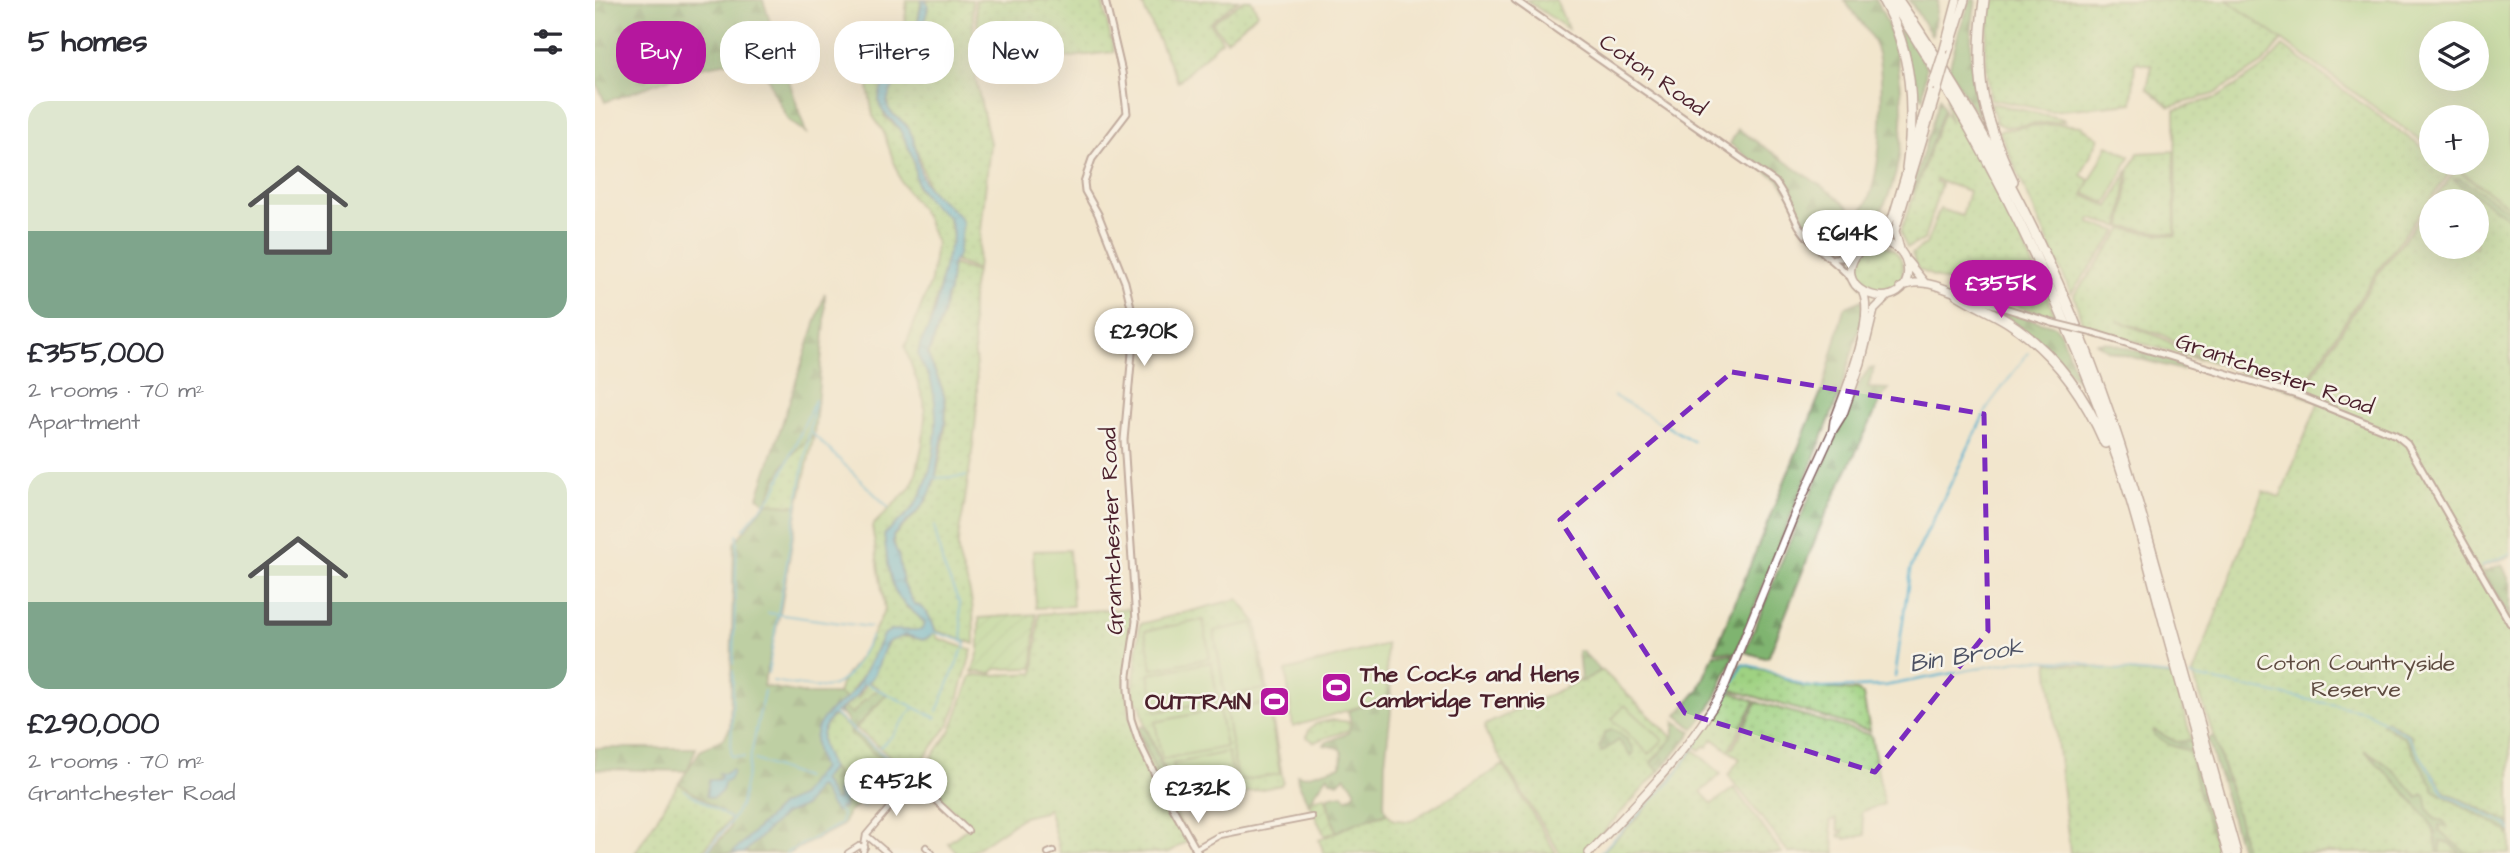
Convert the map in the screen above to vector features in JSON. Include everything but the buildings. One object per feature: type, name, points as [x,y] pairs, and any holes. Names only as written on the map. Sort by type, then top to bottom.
[{"type":"highway","points":[[1883,0],[1898,32],[1911,85],[1912,113],[1907,167]]},
{"type":"highway","points":[[1891,0],[1981,146],[2041,265],[2120,465],[2139,525],[2228,853]]},
{"type":"highway","points":[[1898,0],[1964,104],[2041,246],[2100,388],[2130,475],[2236,853]]},
{"type":"highway","points":[[1984,0],[1978,55],[1985,111],[1997,147],[2036,228],[2041,246]]},
{"type":"highway","points":[[1956,293],[2030,337],[2066,375],[2095,418],[2139,525]]},
{"type":"main road","points":[[1924,282],[1900,251],[1895,231],[1957,0]]},
{"type":"main road","points":[[1833,430],[1833,421],[1856,359],[1867,313],[1862,291],[1853,280],[1852,265],[1862,248],[1891,221],[1965,0]]},
{"type":"main road","points":[[1862,248],[1883,242],[1900,251]]},
{"type":"main road","points":[[1899,289],[1906,276],[1905,259]]},
{"type":"main road","points":[[1590,853],[1688,745],[1711,712],[1736,660],[1778,554],[1833,430],[1839,423],[1854,384],[1874,310],[1888,296],[1908,284],[1924,282],[1956,293]]},
{"type":"main road","points":[[1862,291],[1874,297],[1888,296]]},
{"type":"street","name":"Grantchester Road","points":[[1105,0],[1127,97],[1128,113],[1092,159],[1084,182],[1085,191],[1098,214],[1125,282],[1134,331],[1124,440],[1136,621],[1128,690],[1131,719],[1160,785],[1197,851]]},
{"type":"street","name":"Coton Road","points":[[1515,0],[1775,182],[1800,227],[1853,280]]},
{"type":"street","points":[[1831,258],[1843,258],[1862,248]]},
{"type":"street","name":"Grantchester Road","points":[[1956,293],[2297,395],[2396,435],[2407,444],[2510,623]]},
{"type":"street","points":[[864,850],[866,835],[911,782],[921,787],[968,831]]},
{"type":"street","points":[[1197,851],[1220,835],[1312,817]]},
{"type":"street","points":[[866,835],[887,853]]},
{"type":"street","points":[[848,853],[859,846],[864,850]]},
{"type":"street","points":[[926,847],[932,853]]},
{"type":"highlighted area","points":[[1732,372],[1984,414],[1988,631],[1875,772],[1685,713],[1560,520]]},
{"type":"green space","points":[[763,0],[770,21],[720,21],[720,64],[706,66],[706,21],[616,21],[616,84],[655,84],[605,102],[595,80],[595,2]]},
{"type":"green space","points":[[907,0],[922,0],[918,21],[905,21]]},
{"type":"green space","points":[[926,0],[972,0],[973,21],[968,21],[968,84],[977,84],[990,143],[977,270],[954,261],[958,255],[961,219],[928,188],[907,125],[888,110],[890,90],[898,84],[954,84],[954,21],[925,21],[928,6]]},
{"type":"green space","points":[[975,0],[1102,0],[1114,52],[1064,58],[1064,21],[977,21]]},
{"type":"green space","points":[[1156,0],[1238,0],[1210,23],[1222,40],[1178,82],[1142,4]]},
{"type":"green space","points":[[1243,0],[1251,0],[1258,13],[1226,40],[1212,23]]},
{"type":"green space","points":[[1526,0],[1556,0],[1568,29]]},
{"type":"green space","points":[[1844,0],[1876,0],[1896,54],[1902,122],[1899,157],[1891,188],[1878,215],[1854,240],[1843,247],[1832,249],[1809,230],[1780,181],[1730,144],[1738,129],[1852,210],[1860,211],[1868,201],[1878,161],[1880,68],[1872,40]]},
{"type":"green space","points":[[1909,0],[1938,0],[1932,36]]},
{"type":"green space","points":[[1971,0],[1976,0],[1971,60],[1979,119],[1949,69]]},
{"type":"green space","points":[[1993,0],[2241,0],[2419,89],[2419,91],[2452,105],[2419,105],[2419,139],[2282,40],[2263,63],[2214,94],[2170,107],[2147,88],[2152,65],[2135,62],[2132,103],[2051,111],[1990,99],[1985,46]]},
{"type":"green space","points":[[2227,0],[2510,0],[2510,207],[2489,192],[2489,189],[2466,175],[2489,175],[2489,105],[2419,105],[2419,139]]},
{"type":"green space","points":[[1894,13],[1926,67],[1923,98],[1914,89]]},
{"type":"green space","points":[[2283,46],[2419,145],[2419,175],[2448,175],[2438,189],[2419,189],[2419,215],[2381,266],[2299,392],[2239,373],[2237,368],[2232,369],[2201,358],[2163,335],[2117,321],[2162,338],[2200,360],[2091,329],[2082,323],[2074,295],[2123,229],[2176,236],[2175,110],[2218,97],[2265,66]]},
{"type":"green space","points":[[770,84],[790,84],[806,133],[788,120]]},
{"type":"green space","points":[[870,84],[884,84],[884,116],[900,130],[913,158],[918,189],[948,217],[953,236],[920,361],[930,374],[937,405],[932,460],[914,506],[884,536],[906,607],[920,616],[925,624],[922,630],[891,630],[847,699],[838,694],[842,681],[867,646],[885,609],[872,526],[910,488],[923,442],[924,401],[905,347],[931,281],[936,243],[925,216],[901,182],[883,131],[873,116]]},
{"type":"green space","points":[[1946,97],[2008,209],[2056,317],[1977,295],[1978,290],[1988,291],[1941,280],[1918,269],[1912,254],[1926,244],[1940,209],[1962,216],[1969,191],[1936,180],[1936,183],[1941,184],[1924,240],[1907,248],[1900,233],[1944,111],[1951,122]]},
{"type":"green space","points":[[1940,98],[1944,109],[1914,192],[1911,191]]},
{"type":"green space","points":[[1991,103],[2065,121],[2005,127],[1996,122]]},
{"type":"green space","points":[[2061,124],[2081,126],[2099,138],[2081,175],[2091,181],[2083,195],[2109,207],[2128,170],[2120,227],[2091,219],[2089,223],[2118,231],[2071,293],[1999,131]]},
{"type":"green space","points":[[2108,145],[2130,156],[2107,204],[2084,193]]},
{"type":"green space","points":[[2174,151],[2175,234],[2122,227],[2130,169],[2138,153]]},
{"type":"green space","name":"Coton Countryside Reserve","points":[[2452,175],[2464,175],[2484,189],[2442,189]]},
{"type":"green space","points":[[2459,178],[2476,189],[2467,189],[2454,180]]},
{"type":"green space","name":"Coton Countryside Reserve","points":[[2489,192],[2510,207],[2510,556],[2481,567],[2510,623],[2510,853],[2245,853],[2229,783],[2193,674],[2263,491],[2280,497],[2319,401],[2300,395],[2383,267],[2419,220],[2419,259],[2489,259]]},
{"type":"green space","points":[[2489,197],[2510,211],[2510,219],[2489,204]]},
{"type":"green space","points":[[1879,245],[1896,252],[1903,269],[1896,286],[1879,293],[1862,286],[1855,269],[1862,252]]},
{"type":"green space","points":[[952,264],[976,272],[972,319],[977,384],[976,413],[958,544],[959,559],[971,600],[974,644],[935,630],[937,638],[972,650],[949,724],[912,775],[856,728],[886,695],[868,682],[886,646],[898,637],[923,640],[935,628],[924,610],[914,604],[903,583],[893,537],[923,505],[933,485],[941,457],[946,406],[928,355],[943,315]]},
{"type":"green space","points":[[825,293],[825,323],[814,435],[796,450],[784,465],[766,503],[798,506],[781,608],[763,686],[806,694],[838,694],[847,699],[829,713],[818,728],[816,747],[822,768],[801,796],[781,805],[732,853],[708,853],[730,828],[730,818],[679,783],[700,751],[724,738],[730,728],[734,543],[766,504],[758,497]]},
{"type":"green space","points":[[1862,300],[1863,315],[1840,393],[1736,653],[1715,651],[1824,385],[1844,308]]},
{"type":"green space","points":[[1996,309],[2055,326],[2061,334],[2079,382],[2043,344]]},
{"type":"green space","points":[[2104,342],[2186,365],[2182,370],[2109,351],[2097,343]]},
{"type":"green space","points":[[1874,368],[1868,388],[1889,389],[1883,396],[1823,520],[1769,656],[1765,658],[1745,652],[1787,548],[1861,380],[1869,369]]},
{"type":"green space","points":[[814,435],[798,506],[766,503],[784,465],[796,450]]},
{"type":"green space","points":[[1069,550],[1073,606],[1036,608],[1033,551]]},
{"type":"green space","points":[[2502,564],[2510,583],[2510,617],[2484,572]]},
{"type":"green space","points":[[1238,599],[1256,622],[1283,781],[1281,785],[1244,793],[1245,796],[1234,799],[1232,791],[1185,801],[1183,804],[1162,764],[1144,722],[1141,707],[1132,702],[1140,624]]},
{"type":"green space","points":[[1132,608],[1133,636],[1127,668],[1129,715],[1189,840],[1168,853],[1060,853],[1048,808],[1044,812],[1023,817],[970,853],[957,853],[948,843],[970,826],[935,794],[942,778],[925,767],[951,730],[971,676],[1034,673],[1039,614]]},
{"type":"green space","points":[[1036,614],[1033,668],[996,669],[992,673],[972,672],[979,651],[979,618]]},
{"type":"green space","points":[[1203,620],[1210,658],[1152,669],[1145,631]]},
{"type":"green space","points":[[1253,623],[1265,689],[1225,695],[1214,631]]},
{"type":"green space","name":"The Cocks and Hens Cambridge Tennis","points":[[1386,644],[1387,698],[1293,727],[1286,671]]},
{"type":"green space","points":[[1578,651],[1582,651],[1601,671],[1581,682]]},
{"type":"green space","points":[[1714,654],[1734,655],[1714,701],[1694,729],[1677,715],[1699,689]]},
{"type":"green space","points":[[1211,662],[1218,700],[1156,712],[1149,674]]},
{"type":"green space","points":[[2048,662],[2174,676],[2223,853],[2070,853]]},
{"type":"green space","points":[[1740,664],[1766,670],[1801,686],[1857,691],[1863,695],[1870,731],[1729,689]]},
{"type":"green space","points":[[1602,670],[1673,738],[1651,762],[1659,771],[1584,853],[1560,853],[1501,759],[1486,733],[1485,725]]},
{"type":"green space","points":[[1390,675],[1391,711],[1385,762],[1384,807],[1387,813],[1336,832],[1328,800],[1330,796],[1343,794],[1347,799],[1355,793],[1355,789],[1345,776],[1338,783],[1330,780],[1328,775],[1308,803],[1297,774],[1305,776],[1341,766],[1342,752],[1339,748],[1324,745],[1325,743],[1348,733],[1351,722],[1348,711],[1387,698],[1385,677]]},
{"type":"green space","points":[[868,682],[877,687],[876,692],[872,692],[852,714],[844,707],[858,698]]},
{"type":"green space","points":[[877,687],[886,695],[853,731],[902,771],[898,774],[850,733],[852,731],[847,726],[848,721],[840,711],[844,707],[852,713],[872,691],[876,692]]},
{"type":"green space","points":[[1728,691],[1755,701],[1730,748],[1733,748],[1757,702],[1871,735],[1884,804],[1861,812],[1865,835],[1845,839],[1840,837],[1839,834],[1843,833],[1843,830],[1839,831],[1836,819],[1830,821],[1835,853],[1789,853],[1728,775],[1740,759],[1713,739],[1707,747],[1704,746],[1700,750],[1695,746]]},
{"type":"green space","points":[[1268,703],[1280,774],[1237,781],[1226,710]]},
{"type":"green space","points":[[1625,705],[1663,740],[1649,754],[1612,719]]},
{"type":"green space","points":[[1219,709],[1226,747],[1162,759],[1155,722]]},
{"type":"green space","points":[[834,715],[893,770],[861,803],[834,771],[823,751],[822,733]]},
{"type":"green space","points":[[1333,720],[1351,722],[1349,730],[1314,742],[1307,737],[1313,726]]},
{"type":"green space","points":[[2386,720],[2412,736],[2416,750],[2445,792],[2507,821],[2510,825],[2510,837],[2506,830],[2433,790],[2404,737],[2382,725]]},
{"type":"green space","points":[[1675,721],[1692,732],[1660,771],[1651,763],[1673,738]]},
{"type":"green space","points":[[1143,726],[1181,810],[1177,810],[1156,770],[1138,728]]},
{"type":"green space","points":[[1613,730],[1631,745],[1634,752],[1631,756],[1619,740],[1602,752],[1599,747],[1603,737]]},
{"type":"green space","points":[[2154,730],[2176,742],[2192,740],[2222,853],[2219,853],[2199,796],[2189,750],[2167,743],[2154,735]]},
{"type":"green space","points":[[2214,736],[2241,828],[2245,853],[2242,853],[2208,739]]},
{"type":"green space","points":[[595,748],[696,748],[687,771],[595,769]]},
{"type":"green space","points":[[1694,750],[1721,774],[1701,792],[1712,804],[1734,788],[1782,853],[1601,853],[1637,818]]},
{"type":"green space","points":[[2364,750],[2394,771],[2418,798],[2422,794],[2426,797],[2428,809],[2435,819],[2443,821],[2447,827],[2439,825],[2439,830],[2466,853],[2460,853],[2448,842],[2440,841],[2441,853],[2438,853],[2428,819]]},
{"type":"green space","points":[[1228,752],[1235,785],[1180,797],[1173,764]]},
{"type":"green space","points":[[1503,765],[1556,853],[1324,853],[1319,840],[1355,823],[1387,813],[1394,820],[1410,821]]},
{"type":"green space","points":[[832,768],[861,803],[848,813],[843,825],[789,853],[744,853],[783,815],[805,806],[816,788],[819,787],[837,812],[845,799],[834,801],[822,780]]},
{"type":"green space","points":[[679,783],[731,818],[701,853],[635,853]]},
{"type":"green space","points":[[1325,796],[1336,832],[1325,836],[1309,804],[1314,799]]},
{"type":"water","points":[[922,0],[926,0],[928,6],[925,21],[918,21]]},
{"type":"water","points":[[897,84],[889,95],[889,109],[910,131],[924,182],[957,213],[963,223],[958,255],[952,264],[949,293],[928,355],[945,402],[945,422],[936,479],[918,511],[893,536],[903,583],[914,604],[927,614],[935,630],[923,640],[906,635],[888,642],[873,677],[864,684],[855,698],[838,711],[840,714],[836,712],[825,727],[822,745],[832,768],[822,780],[834,800],[838,799],[836,791],[839,789],[845,796],[844,809],[840,807],[837,812],[819,787],[816,788],[805,806],[783,815],[744,853],[732,853],[781,805],[801,796],[822,768],[815,744],[820,723],[853,690],[883,635],[891,630],[921,630],[925,624],[901,600],[895,590],[888,567],[884,535],[914,506],[932,462],[936,429],[934,396],[918,353],[935,310],[953,232],[948,217],[930,203],[919,188],[908,145],[900,130],[881,109],[879,97],[883,85]]},
{"type":"water","points":[[732,769],[733,772],[721,792],[712,798],[706,796],[709,780],[718,780],[721,777],[719,773],[724,774]]},
{"type":"waterway","points":[[1895,677],[1910,570],[1914,559],[1989,405],[2028,353]]},
{"type":"waterway","points":[[1614,396],[1693,441]]},
{"type":"waterway","points":[[743,529],[774,493],[815,400],[768,673]]},
{"type":"waterway","points":[[812,433],[888,507]]},
{"type":"waterway","points":[[936,478],[966,476]]},
{"type":"waterway","points":[[934,526],[943,565],[959,602],[963,641],[934,632]]},
{"type":"waterway","points":[[733,664],[737,535]]},
{"type":"waterway","points":[[2481,566],[2510,554]]},
{"type":"waterway","points":[[768,613],[870,627]]},
{"type":"waterway","points":[[773,681],[811,687],[835,685],[852,669],[871,636]]},
{"type":"waterway","points":[[963,641],[966,642],[964,648]]},
{"type":"waterway","points":[[937,711],[962,651]]},
{"type":"waterway","name":"Bin Brook","points":[[1600,853],[1672,780],[1721,707],[1743,664],[1765,669],[1804,686],[1822,688],[1884,686],[2023,660],[2079,662],[2099,668],[2173,675]]},
{"type":"waterway","points":[[733,671],[731,756],[744,757]]},
{"type":"waterway","name":"Bin Brook","points":[[2190,676],[2365,711],[2406,734],[2445,794],[2507,825],[2510,830]]},
{"type":"waterway","points":[[865,683],[936,718]]},
{"type":"waterway","points":[[705,853],[732,820],[741,804],[764,691]]},
{"type":"waterway","points":[[880,747],[893,735],[913,708]]},
{"type":"waterway","points":[[834,714],[903,771]]},
{"type":"waterway","points":[[755,760],[805,778]]},
{"type":"waterway","points":[[684,790],[731,819]]},
{"type":"waterway","points":[[845,796],[864,807]]},
{"type":"waterway","points":[[786,853],[841,824],[842,813],[838,810]]},
{"type":"place","name":"The Cocks and Hens Cambridge Tennis","points":[[1337,687]]},
{"type":"place","name":"OUTTRAIN","points":[[1274,702]]}]
